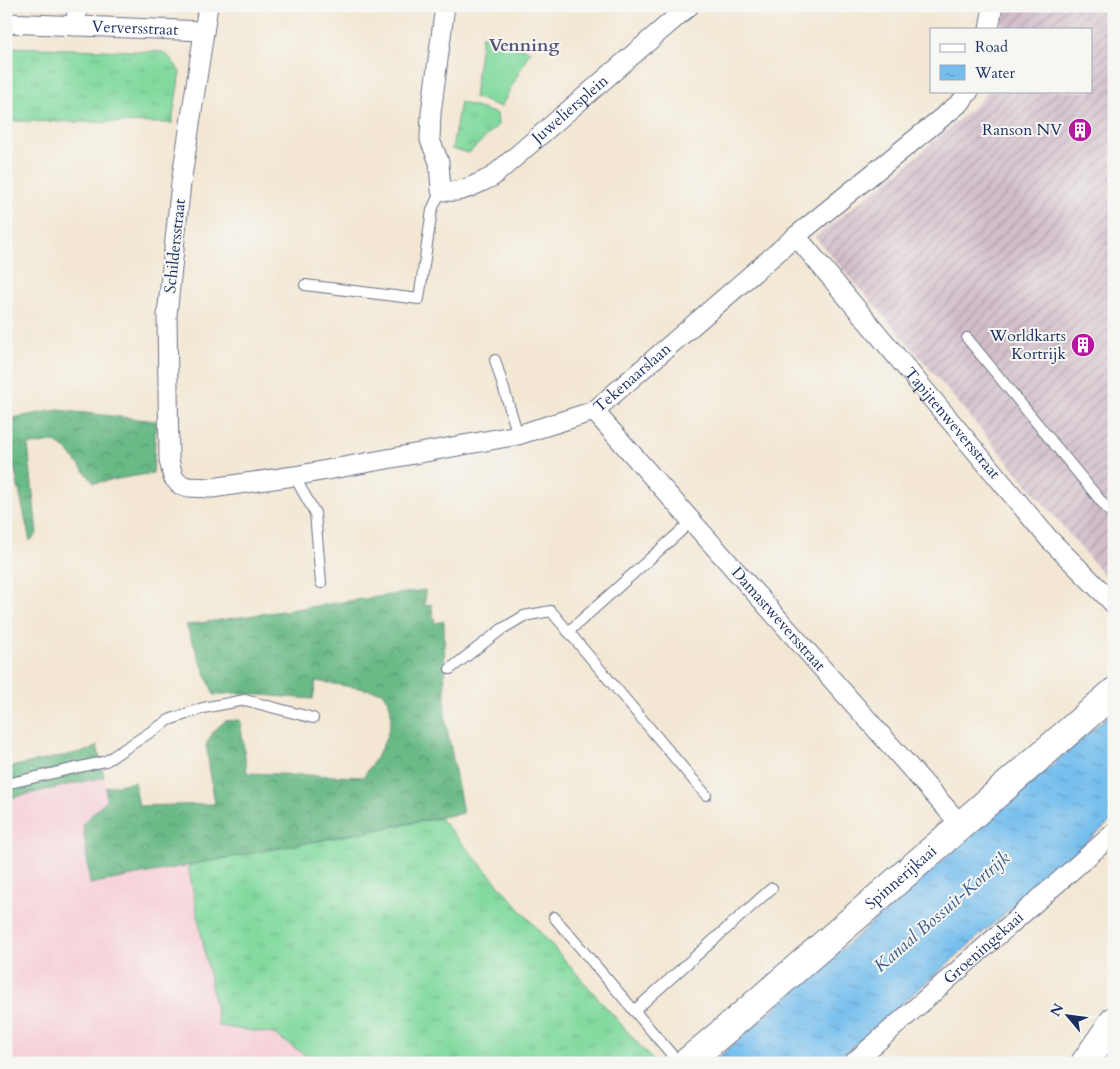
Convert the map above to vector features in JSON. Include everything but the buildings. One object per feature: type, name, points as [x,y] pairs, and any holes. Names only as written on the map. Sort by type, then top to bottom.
[{"type":"street","points":[[75,26],[78,6]]},
{"type":"street","name":"Schildersstraat","points":[[179,484],[173,477],[169,460],[167,315],[181,183],[208,6]]},
{"type":"street","points":[[441,190],[439,162],[430,140],[431,114],[445,6]]},
{"type":"street","name":"Juweliersplein","points":[[441,190],[460,192],[492,177],[689,6]]},
{"type":"street","points":[[989,28],[993,6]]},
{"type":"street","name":"Verversstraat","points":[[6,23],[204,31]]},
{"type":"street","name":"Tekenaarslaan","points":[[179,484],[188,487],[212,488],[294,476],[518,434],[594,412],[796,236],[962,102],[968,92]]},
{"type":"street","name":"Tapijtenweversstraat","points":[[796,236],[1049,539],[1114,604]]},
{"type":"street","name":"Damastweversstraat","points":[[594,412],[961,825]]},
{"type":"street","name":"Spinnerijkaai","points":[[686,1063],[1114,692]]},
{"type":"street","name":"Groeningekaai","points":[[853,1063],[1114,833]]},
{"type":"street","points":[[1085,1063],[1114,1020]]},
{"type":"lane","points":[[305,285],[419,299],[432,210],[441,190]]},
{"type":"lane","points":[[967,338],[1114,517]]},
{"type":"lane","points":[[494,360],[518,434]]},
{"type":"lane","points":[[294,476],[315,513],[321,583]]},
{"type":"lane","points":[[568,632],[692,521]]},
{"type":"lane","points":[[450,669],[502,629],[524,616],[551,611],[706,795]]},
{"type":"lane","points":[[6,784],[106,762],[169,720],[203,708],[245,700],[313,718]]},
{"type":"lane","points":[[634,1010],[772,888]]},
{"type":"lane","points":[[554,917],[679,1063]]},
{"type":"shaded area","points":[[1003,6],[1114,6],[1114,587],[913,349],[815,237],[904,168],[979,102],[987,92],[1092,92],[1092,28],[1002,28]]},
{"type":"shaded area","points":[[104,777],[106,800],[83,824],[90,884],[188,865],[219,1025],[274,1034],[317,1063],[6,1063],[6,799]]},
{"type":"green space","points":[[482,35],[530,51],[501,107],[474,97]]},
{"type":"green space","points":[[8,47],[163,52],[172,60],[180,72],[172,123],[6,121],[6,52]]},
{"type":"green space","points":[[460,102],[497,114],[498,125],[469,153],[452,149]]},
{"type":"green space","points":[[58,410],[156,421],[153,473],[94,483],[66,449],[55,442],[28,445],[37,534],[30,541],[9,434],[6,430],[6,419]]},
{"type":"green space","points":[[425,590],[425,606],[431,604],[435,623],[444,621],[445,717],[463,813],[90,884],[83,824],[106,800],[106,787],[134,782],[139,806],[215,804],[206,745],[213,732],[225,721],[240,720],[247,773],[363,777],[374,762],[388,734],[391,715],[389,704],[383,692],[316,681],[313,699],[234,693],[214,695],[186,625]]},
{"type":"green space","points":[[97,745],[104,777],[6,799],[6,768],[91,750]]},
{"type":"green space","points":[[440,818],[655,1063],[317,1063],[274,1034],[219,1026],[188,865]]},
{"type":"water","name":"Kanaal Bossuit-Kortrijk","points":[[1114,711],[1114,818],[834,1063],[712,1063]]},
{"type":"place","name":"Ranson NV","points":[[1080,130]]},
{"type":"place","name":"Worldkarts Kortrijk","points":[[1083,345]]},
{"type":"district","name":"Venning","points":[[524,45]]}]
